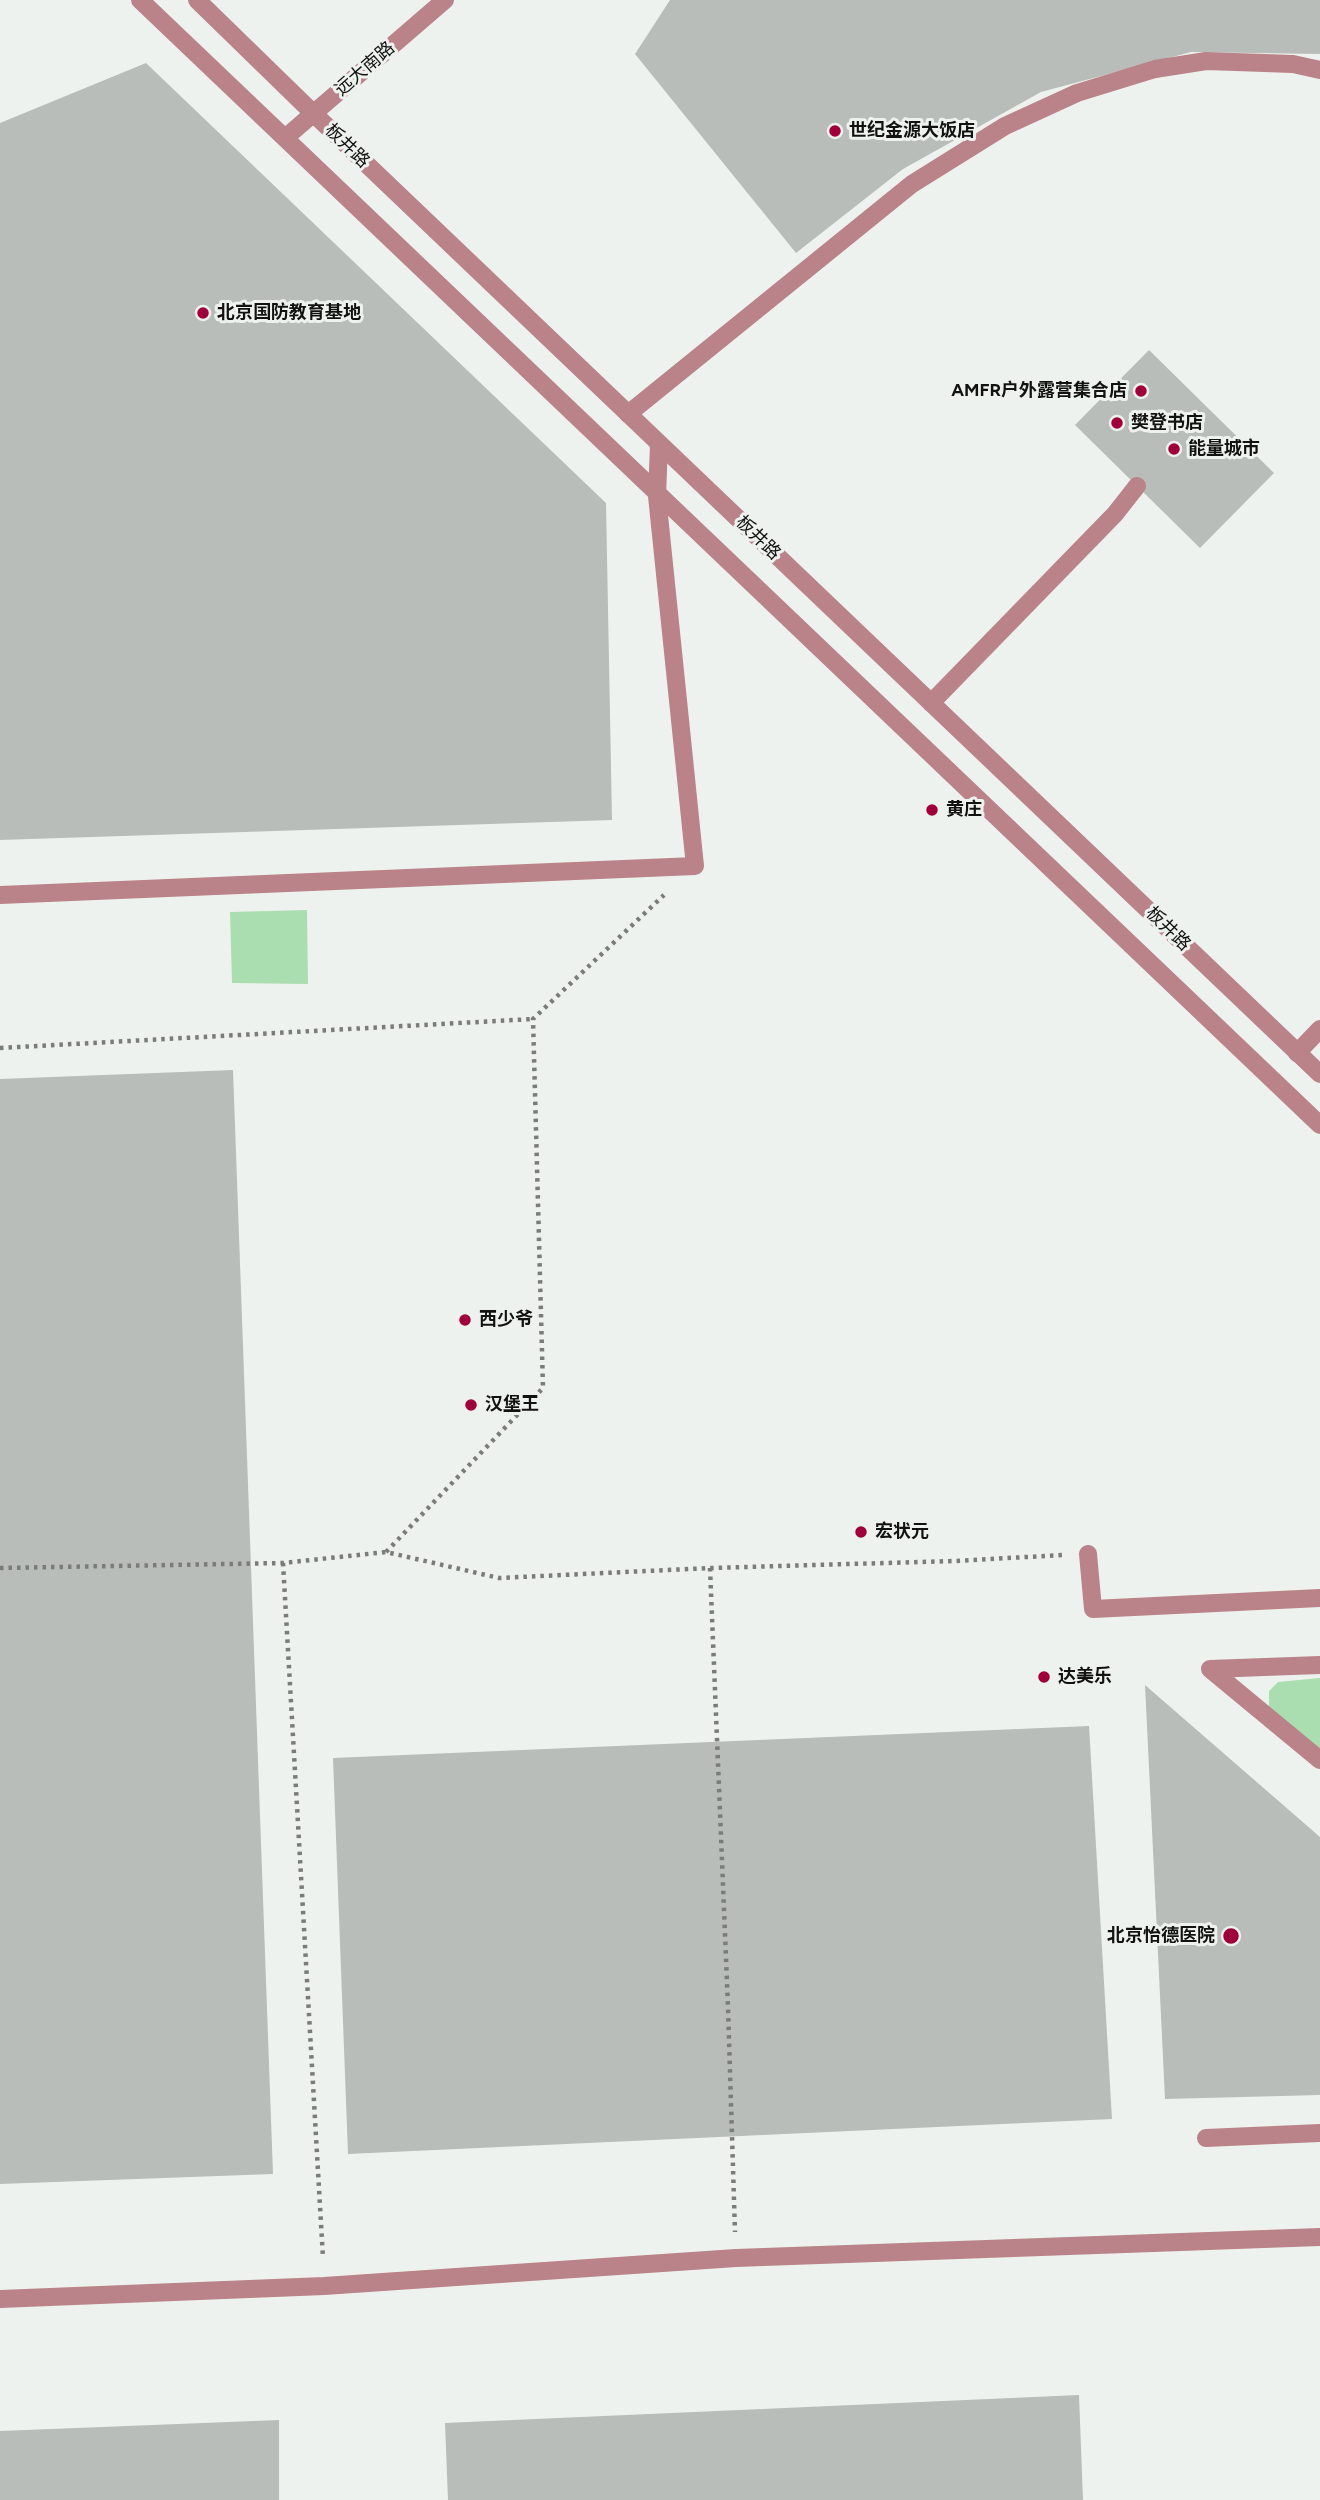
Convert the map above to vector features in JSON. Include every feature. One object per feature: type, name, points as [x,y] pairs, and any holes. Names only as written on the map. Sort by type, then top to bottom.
[{"type":"street","points":[[140,0],[657,496],[1320,1125]]},
{"type":"street","name":"板井路","points":[[197,0],[1320,1074]]},
{"type":"street","name":"远大南路","points":[[285,138],[445,0]]},
{"type":"street","points":[[628,414],[912,184],[1005,126],[1077,93],[1155,69],[1206,61],[1293,64],[1320,70]]},
{"type":"street","points":[[0,895],[695,866],[657,496],[659,444]]},
{"type":"street","points":[[931,703],[1115,514],[1137,486]]},
{"type":"street","points":[[1297,1052],[1320,1029]]},
{"type":"street","points":[[1088,1554],[1093,1609],[1320,1598]]},
{"type":"street","points":[[1320,1665],[1210,1669],[1320,1760]]},
{"type":"street","points":[[1206,2138],[1320,2133]]},
{"type":"street","points":[[0,2299],[324,2286],[736,2258],[1320,2237]]},
{"type":"path","points":[[0,1048],[533,1018],[695,866]]},
{"type":"path","points":[[386,1552],[543,1388],[533,1018]]},
{"type":"path","points":[[0,1568],[283,1563],[386,1552],[499,1578],[1088,1554]]},
{"type":"path","points":[[283,1563],[324,2286]]},
{"type":"path","points":[[710,1568],[729,2007],[736,2258]]},
{"type":"green space","points":[[307,910],[308,984],[232,983],[230,912]]},
{"type":"green space","points":[[1320,1678],[1320,1749],[1269,1707],[1269,1691],[1278,1682]]},
{"type":"building","name":"世纪金源大饭店","points":[[670,0],[1320,0],[1320,54],[1191,52],[1041,92],[903,169],[796,253],[635,54]]},
{"type":"building","name":"北京国防教育基地","points":[[146,63],[606,503],[612,820],[0,840],[0,123]]},
{"type":"building","name":"能量城市","points":[[1149,350],[1274,473],[1200,548],[1075,425]]},
{"type":"building","points":[[233,1070],[273,2174],[0,2184],[0,1079]]},
{"type":"building","points":[[1145,1685],[1320,1837],[1320,2095],[1165,2099]]},
{"type":"building","points":[[1089,1726],[1112,2119],[348,2154],[333,1758]]},
{"type":"building","points":[[1079,2395],[1083,2500],[448,2500],[445,2423]]},
{"type":"building","points":[[279,2420],[279,2500],[0,2500],[0,2431]]},
{"type":"place","name":"世纪金源大饭店","points":[[835,131]]},
{"type":"place","name":"北京国防教育基地","points":[[203,313]]},
{"type":"place","name":"AMFR户外露营集合店","points":[[1141,391]]},
{"type":"place","name":"樊登书店","points":[[1117,423]]},
{"type":"place","name":"能量城市","points":[[1174,449]]},
{"type":"place","name":"黄庄","points":[[932,810]]},
{"type":"place","name":"西少爷","points":[[465,1320]]},
{"type":"place","name":"汉堡王","points":[[471,1405]]},
{"type":"place","name":"宏状元","points":[[861,1532]]},
{"type":"place","name":"达美乐","points":[[1044,1677]]},
{"type":"place","name":"北京怡德医院","points":[[1231,1936]]}]
